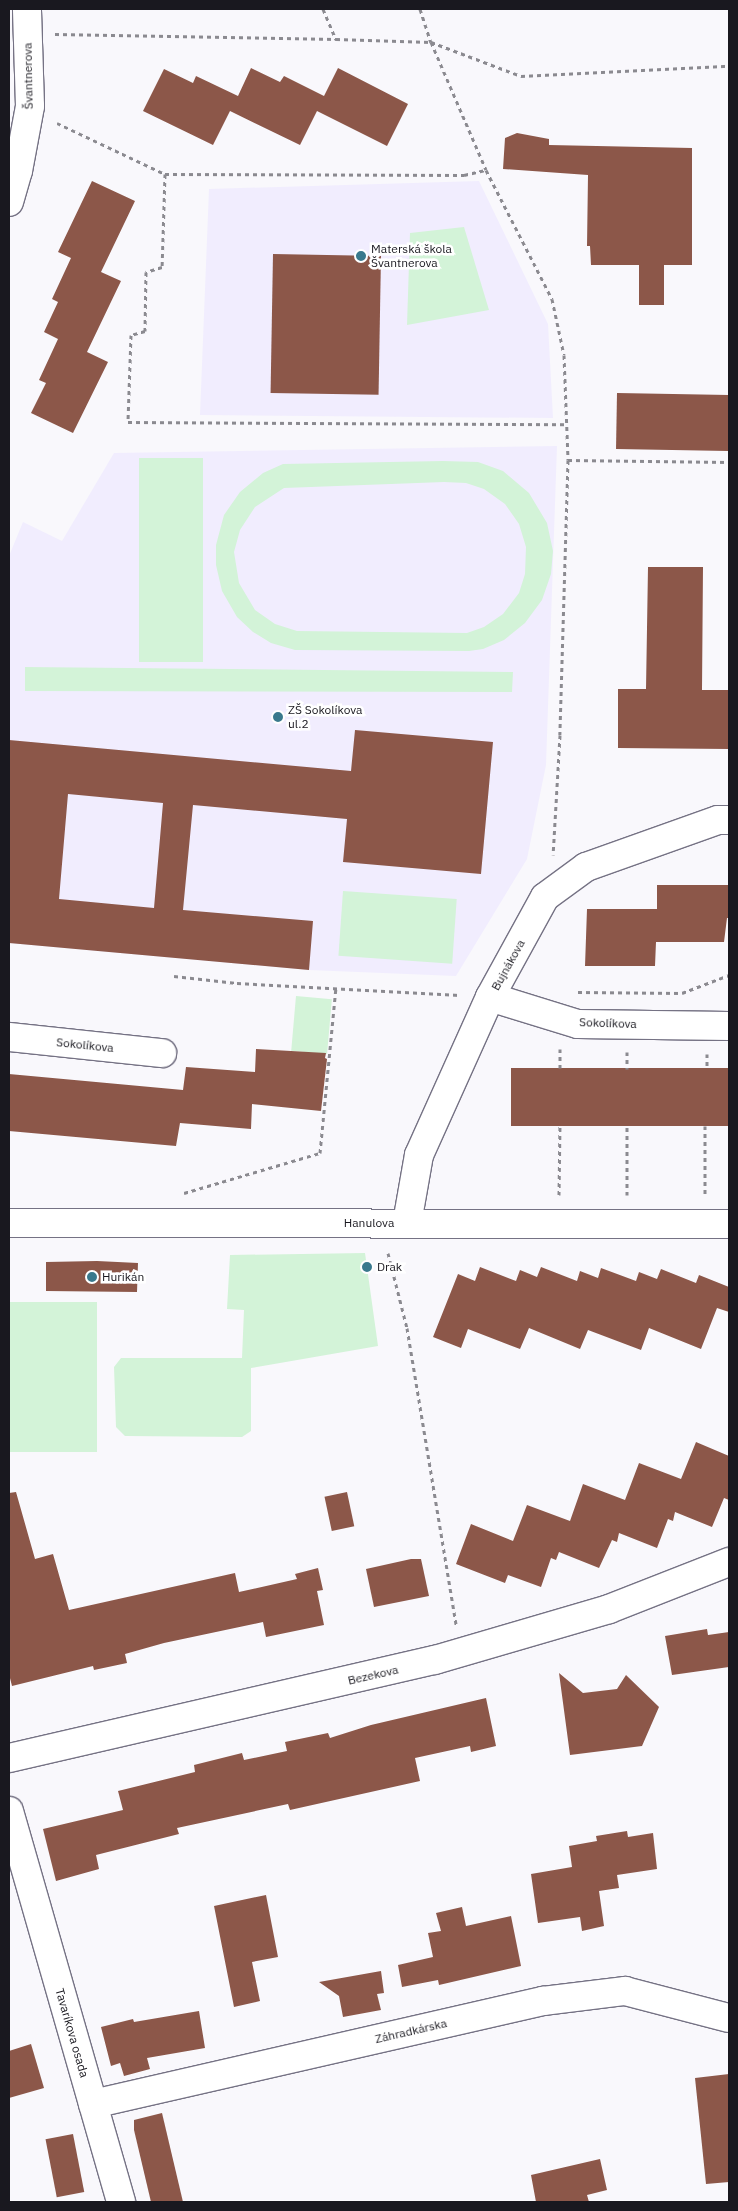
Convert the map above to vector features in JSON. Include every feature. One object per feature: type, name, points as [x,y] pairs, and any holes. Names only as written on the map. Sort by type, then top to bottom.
[{"type":"street","name":"Švantnerova","points":[[10,196],[23,150],[30,106],[27,9]]},
{"type":"street","name":"Bujnákova","points":[[407,1223],[419,1155],[477,996],[545,897],[586,868],[718,820],[729,820]]},
{"type":"street","name":"Sokolíkova","points":[[477,996],[578,1024],[729,1026]]},
{"type":"street","name":"Sokolíkova","points":[[9,1037],[162,1053]]},
{"type":"street","name":"Hanulova","points":[[9,1223],[729,1224]]},
{"type":"street","name":"Bezekova","points":[[9,1758],[461,1653],[609,1609],[729,1562]]},
{"type":"street","name":"Tavaríkova osada","points":[[9,1811],[19,1888],[93,2104],[121,2202]]},
{"type":"street","name":"Záhradkárska","points":[[93,2104],[543,2001],[625,1991],[729,2018]]},
{"type":"path","points":[[323,9],[336,39]]},
{"type":"path","points":[[420,9],[431,42],[486,170],[552,299],[564,355],[568,460],[560,735],[553,856]]},
{"type":"path","points":[[54,34],[431,42],[521,76],[729,66]]},
{"type":"path","points":[[50,120],[165,174],[464,175],[486,170]]},
{"type":"path","points":[[165,174],[162,267],[146,272],[145,330],[131,335],[128,422],[567,424]]},
{"type":"path","points":[[568,460],[729,462]]},
{"type":"path","points":[[574,992],[682,993],[729,975]]},
{"type":"path","points":[[174,976],[237,983],[477,996]]},
{"type":"path","points":[[179,1195],[320,1153],[336,988]]},
{"type":"path","points":[[560,1042],[560,1068]]},
{"type":"path","points":[[559,1198],[560,1126]]},
{"type":"path","points":[[626,1198],[627,1126]]},
{"type":"path","points":[[704,1126],[705,1198]]},
{"type":"path","points":[[387,1249],[407,1328],[461,1653]]},
{"type":"shaded area","name":"Materská škola Švantnerova","points":[[479,181],[548,324],[553,418],[200,415],[209,189]]},
{"type":"shaded area","name":"ZŠ Sokolíkova ul.2","points":[[557,446],[546,765],[527,859],[456,976],[309,970],[9,943],[9,556],[23,522],[62,541],[114,453]]},
{"type":"green space","points":[[464,227],[489,310],[407,325],[410,233]]},
{"type":"green space","points":[[139,458],[203,458],[203,662],[139,662]]},
{"type":"green space","points":[[478,462],[503,471],[529,493],[547,523],[553,551],[551,574],[542,600],[525,623],[504,640],[483,649],[469,651],[295,650],[271,643],[253,632],[237,617],[222,591],[216,565],[216,545],[224,515],[240,492],[263,473],[283,464]],"holes":[[[444,482],[466,483],[484,489],[505,504],[519,524],[526,547],[525,574],[519,593],[503,614],[484,627],[467,633],[297,631],[275,624],[255,610],[239,583],[234,552],[240,530],[255,507],[284,488]]]},
{"type":"green space","points":[[25,667],[513,672],[512,692],[25,691]]},
{"type":"green space","points":[[343,891],[457,899],[452,964],[338,956]]},
{"type":"green space","points":[[296,996],[332,999],[327,1054],[291,1051]]},
{"type":"green space","points":[[365,1253],[378,1346],[251,1368],[251,1431],[242,1437],[125,1436],[116,1427],[114,1367],[121,1358],[242,1358],[244,1310],[227,1309],[230,1255]]},
{"type":"green space","points":[[9,1302],[97,1302],[97,1452],[9,1452]]},
{"type":"building","points":[[251,68],[280,82],[284,76],[324,96],[338,68],[408,104],[387,146],[317,111],[300,145],[230,111],[213,145],[143,111],[164,69],[193,83],[196,76],[238,96]]},
{"type":"building","points":[[517,133],[549,139],[549,145],[692,148],[692,265],[664,265],[664,305],[639,305],[639,265],[591,265],[590,246],[587,246],[588,175],[503,169],[505,138]]},
{"type":"building","points":[[92,181],[135,201],[101,272],[121,281],[87,352],[108,362],[73,433],[31,413],[46,383],[39,380],[58,339],[44,332],[58,302],[52,299],[71,258],[58,252]]},
{"type":"building","points":[[273,254],[381,256],[379,395],[271,393]]},
{"type":"building","points":[[617,393],[729,395],[728,451],[616,449]]},
{"type":"building","points":[[648,567],[703,567],[702,690],[729,690],[729,749],[618,748],[618,689],[646,689]]},
{"type":"building","points":[[355,730],[493,742],[481,874],[343,862],[347,819],[193,805],[183,910],[313,921],[309,970],[9,943],[9,740],[351,771]],"holes":[[[68,794],[163,803],[154,908],[59,899]]]},
{"type":"building","points":[[657,885],[729,885],[729,918],[727,918],[724,942],[656,942],[655,966],[585,966],[587,909],[657,909]]},
{"type":"building","points":[[256,1049],[326,1053],[325,1058],[327,1059],[321,1111],[252,1104],[251,1129],[180,1123],[176,1146],[9,1131],[9,1074],[183,1090],[186,1067],[255,1072]]},
{"type":"building","points":[[511,1068],[729,1068],[729,1126],[511,1126]]},
{"type":"building","name":"Hurikán","points":[[97,1261],[138,1263],[137,1292],[46,1291],[46,1262]]},
{"type":"building","points":[[480,1267],[516,1281],[520,1270],[537,1277],[541,1267],[577,1281],[580,1271],[598,1278],[601,1268],[636,1281],[639,1272],[657,1279],[661,1269],[696,1283],[699,1275],[729,1287],[729,1312],[717,1308],[701,1349],[649,1328],[641,1350],[588,1330],[580,1349],[529,1328],[520,1349],[468,1329],[461,1348],[433,1337],[458,1274],[475,1281]]},
{"type":"building","points":[[696,1442],[729,1456],[729,1500],[724,1498],[712,1527],[675,1512],[673,1521],[668,1519],[657,1548],[619,1533],[617,1542],[612,1540],[599,1568],[559,1552],[556,1560],[551,1558],[541,1587],[508,1575],[505,1583],[456,1564],[471,1524],[513,1541],[527,1505],[570,1521],[583,1484],[625,1500],[639,1463],[681,1479]]},
{"type":"building","points":[[16,1492],[35,1559],[53,1554],[69,1610],[235,1573],[239,1592],[297,1579],[295,1574],[318,1568],[323,1590],[317,1591],[324,1625],[266,1637],[263,1622],[164,1643],[125,1654],[127,1663],[94,1670],[93,1666],[12,1686],[9,1674],[9,1493]]},
{"type":"building","points":[[347,1492],[354,1526],[332,1531],[325,1497]]},
{"type":"building","points":[[411,1559],[421,1559],[429,1596],[374,1607],[366,1569]]},
{"type":"building","points":[[707,1629],[708,1635],[729,1632],[729,1667],[672,1675],[665,1636]]},
{"type":"building","points":[[559,1673],[583,1693],[617,1689],[626,1675],[659,1707],[642,1746],[570,1755]]},
{"type":"building","points":[[486,1698],[496,1746],[471,1752],[470,1746],[415,1758],[420,1781],[290,1810],[288,1804],[177,1828],[179,1834],[96,1855],[99,1869],[56,1881],[43,1829],[123,1810],[118,1791],[195,1772],[194,1765],[242,1753],[244,1760],[287,1751],[285,1742],[328,1733],[330,1738],[371,1725]]},
{"type":"building","points":[[627,1831],[628,1837],[653,1833],[657,1869],[617,1875],[619,1888],[599,1891],[604,1926],[582,1931],[580,1917],[538,1923],[531,1874],[572,1867],[569,1846],[597,1841],[596,1836]]},
{"type":"building","points":[[266,1895],[278,1957],[252,1962],[260,2001],[234,2007],[214,1906]]},
{"type":"building","points":[[462,1907],[466,1926],[511,1916],[521,1966],[439,1985],[438,1980],[402,1987],[398,1965],[433,1957],[428,1933],[441,1931],[436,1913]]},
{"type":"building","points":[[381,1971],[384,1993],[377,1994],[381,2010],[343,2017],[339,1996],[319,1982]]},
{"type":"building","points":[[199,2011],[205,2048],[147,2058],[150,2069],[124,2076],[120,2063],[111,2066],[101,2027],[133,2019],[134,2022]]},
{"type":"building","points":[[31,2044],[44,2088],[9,2098],[9,2051]]},
{"type":"building","points":[[729,2074],[729,2182],[706,2184],[695,2078]]},
{"type":"building","points":[[162,2113],[183,2202],[151,2202],[134,2130],[134,2120]]},
{"type":"building","points":[[73,2134],[84,2192],[57,2197],[46,2139]]},
{"type":"building","points":[[600,2159],[607,2190],[587,2195],[589,2202],[536,2202],[531,2175]]},
{"type":"place","name":"Materská škola Švantnerova","points":[[361,256]]},
{"type":"place","name":"ZŠ Sokolíkova ul.2","points":[[278,717]]},
{"type":"place","name":"Drak","points":[[367,1267]]},
{"type":"place","name":"Hurikán","points":[[92,1277]]}]
